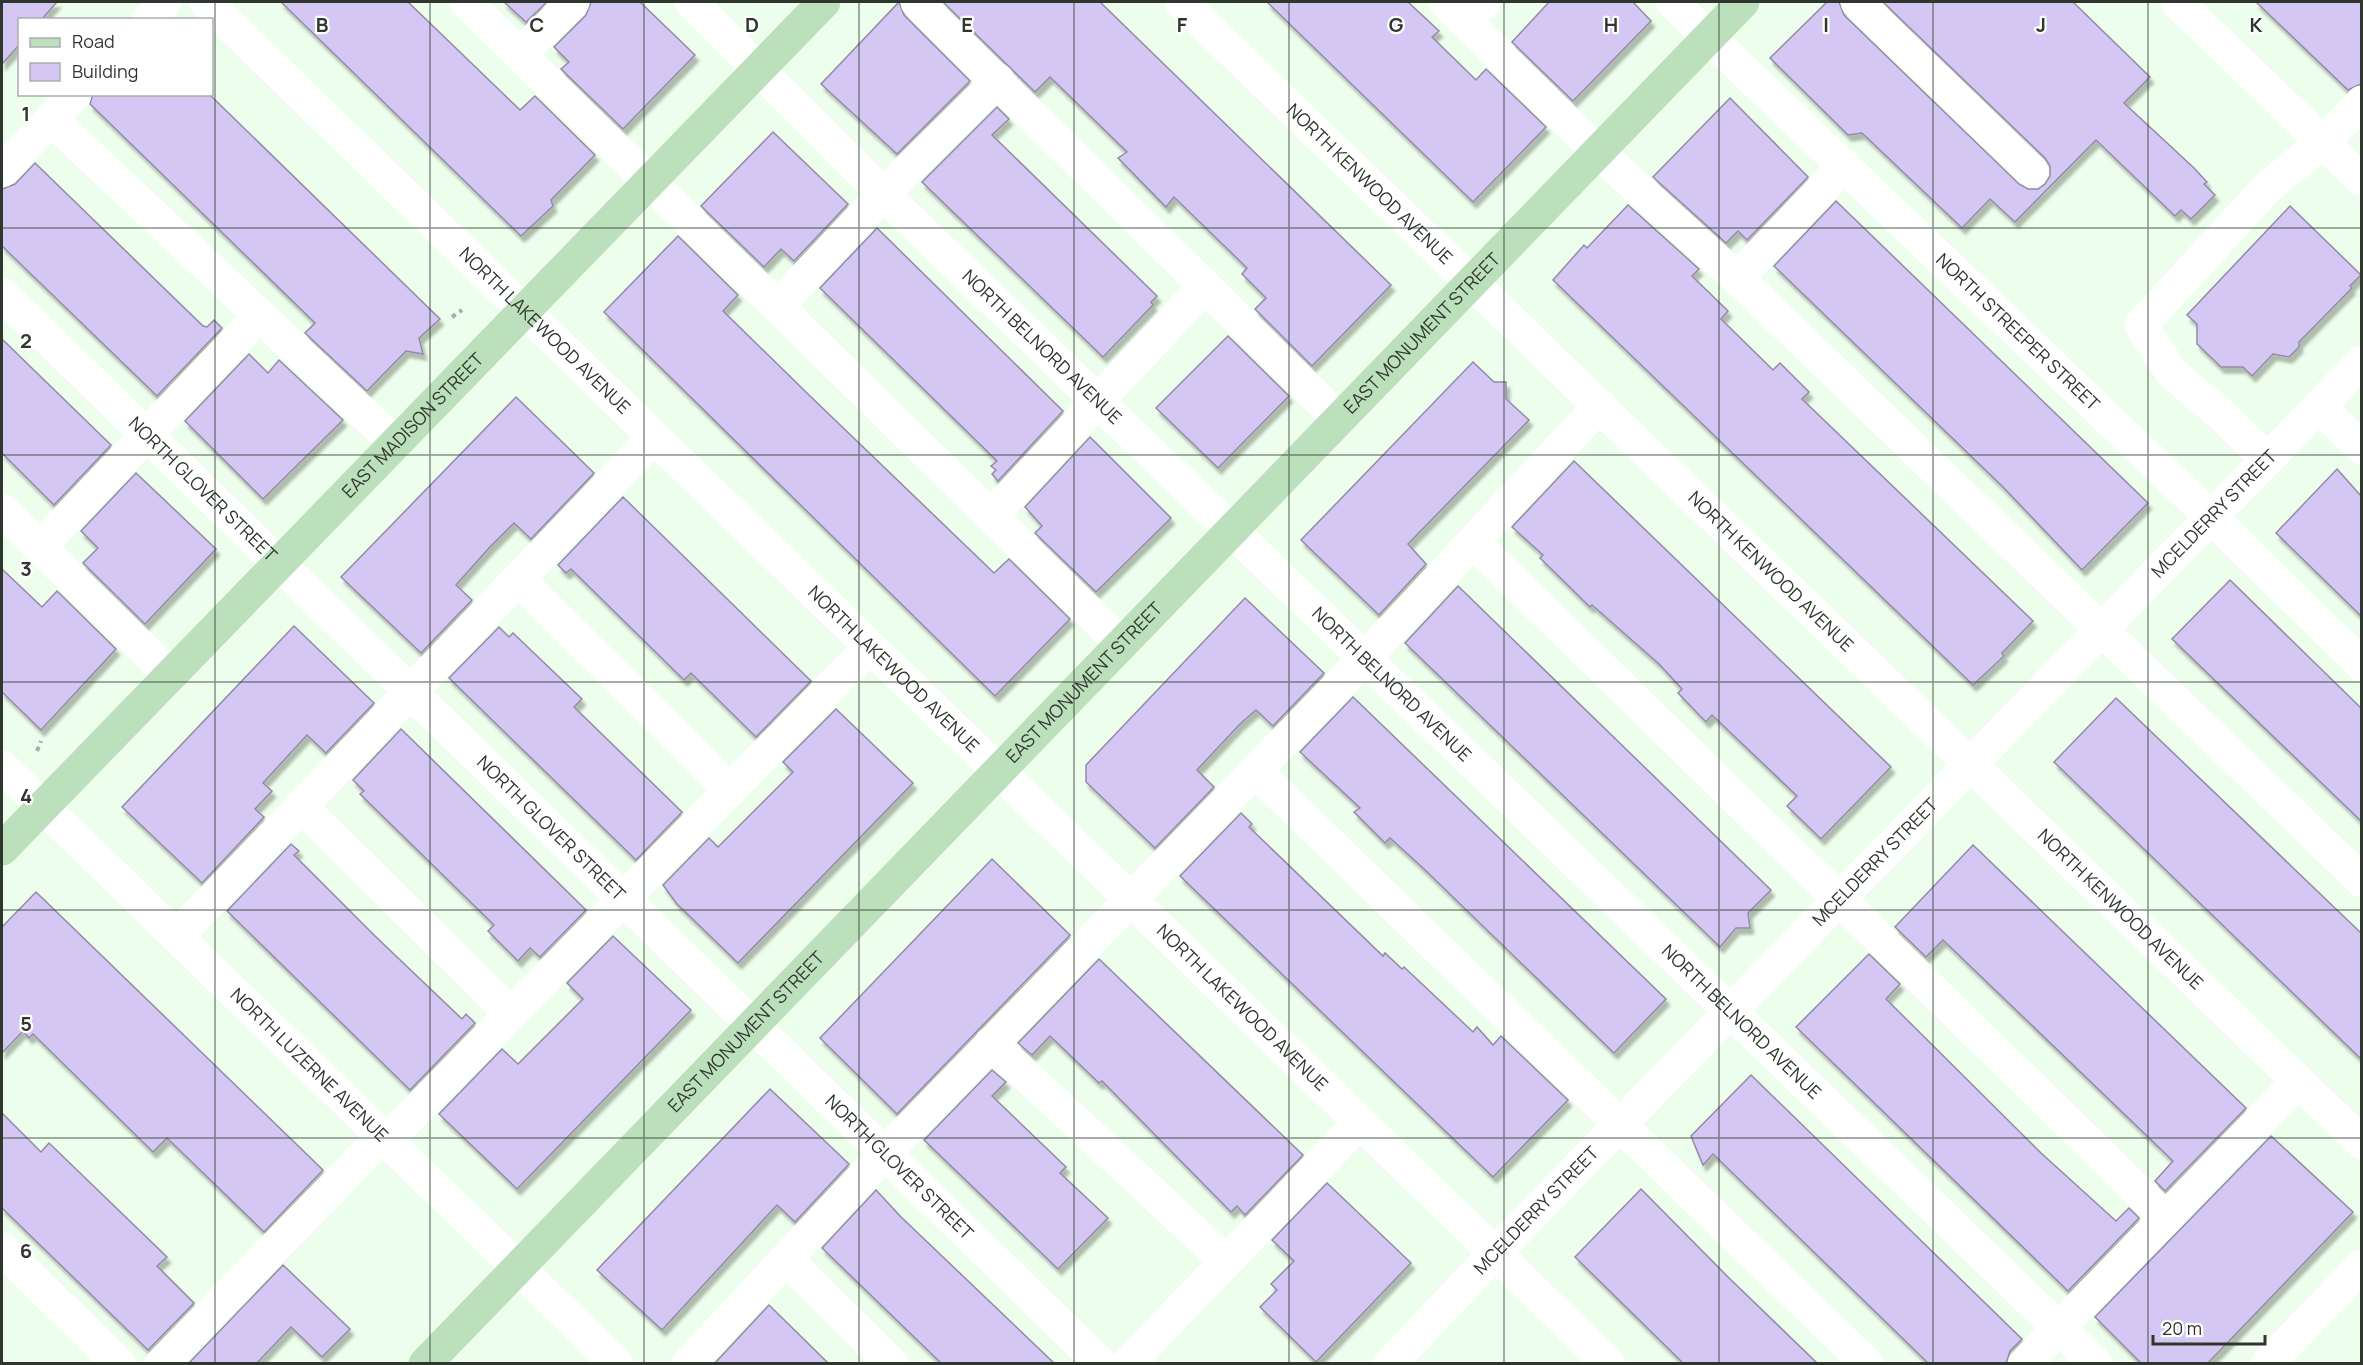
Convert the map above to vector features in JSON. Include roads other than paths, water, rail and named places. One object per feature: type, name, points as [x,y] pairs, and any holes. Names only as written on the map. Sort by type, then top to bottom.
[{"type":"main road","name":"EAST MADISON STREET","points":[[2,849],[824,2]]},
{"type":"main road","name":"EAST MONUMENT STREET","points":[[424,1364],[1743,2]]},
{"type":"street","points":[[150,18],[165,2]]},
{"type":"street","name":"NORTH LAKEWOOD AVENUE","points":[[206,2],[1609,1364]]},
{"type":"street","points":[[466,2],[1121,643]]},
{"type":"street","points":[[520,54],[573,2]]},
{"type":"street","name":"NORTH BELNORD AVENUE","points":[[691,2],[883,194],[2096,1364]]},
{"type":"street","points":[[917,2],[1339,419]]},
{"type":"street","name":"NORTH KENWOOD AVENUE","points":[[1181,2],[2361,1143]]},
{"type":"street","name":"NORTH STREEPER STREET","points":[[1672,2],[2211,517],[2361,665]]},
{"type":"street","points":[[1857,2],[2032,171]]},
{"type":"street","points":[[2177,2],[2361,180]]},
{"type":"street","points":[[1465,8],[1598,152],[1737,278],[2361,881]]},
{"type":"street","points":[[777,307],[883,194],[998,80]]},
{"type":"street","points":[[2,171],[73,96]]},
{"type":"street","points":[[2267,460],[2223,416],[2172,373],[2141,325],[2268,187],[2323,142],[2361,102]]},
{"type":"street","points":[[51,119],[395,443]]},
{"type":"street","points":[[1737,278],[1845,165]]},
{"type":"street","points":[[991,516],[1205,286]]},
{"type":"street","name":"NORTH GLOVER STREET","points":[[2,294],[1101,1364]]},
{"type":"street","points":[[40,547],[259,316]]},
{"type":"street","name":"MCELDERRY STREET","points":[[1390,1364],[1495,1252],[2361,362]]},
{"type":"street","points":[[688,1364],[885,1153],[1365,658],[1600,405]]},
{"type":"street","points":[[2319,406],[2361,448]]},
{"type":"street","points":[[177,936],[654,437]]},
{"type":"street","points":[[2,510],[171,675]]},
{"type":"street","points":[[1473,542],[2166,1218]]},
{"type":"street","points":[[518,579],[730,790]]},
{"type":"street","points":[[161,1364],[511,1014],[870,647]]},
{"type":"street","name":"NORTH LUZERNE AVENUE","points":[[2,767],[617,1364]]},
{"type":"street","points":[[1256,771],[1867,1364]]},
{"type":"street","points":[[301,806],[511,1014]]},
{"type":"street","points":[[991,1043],[1226,1262]]},
{"type":"street","points":[[2024,1364],[2298,1082]]},
{"type":"street","points":[[1128,1364],[1360,1122]]},
{"type":"street","points":[[2,1249],[119,1364]]},
{"type":"street","points":[[786,1259],[892,1364]]},
{"type":"street","points":[[2267,1364],[2361,1266]]}]
